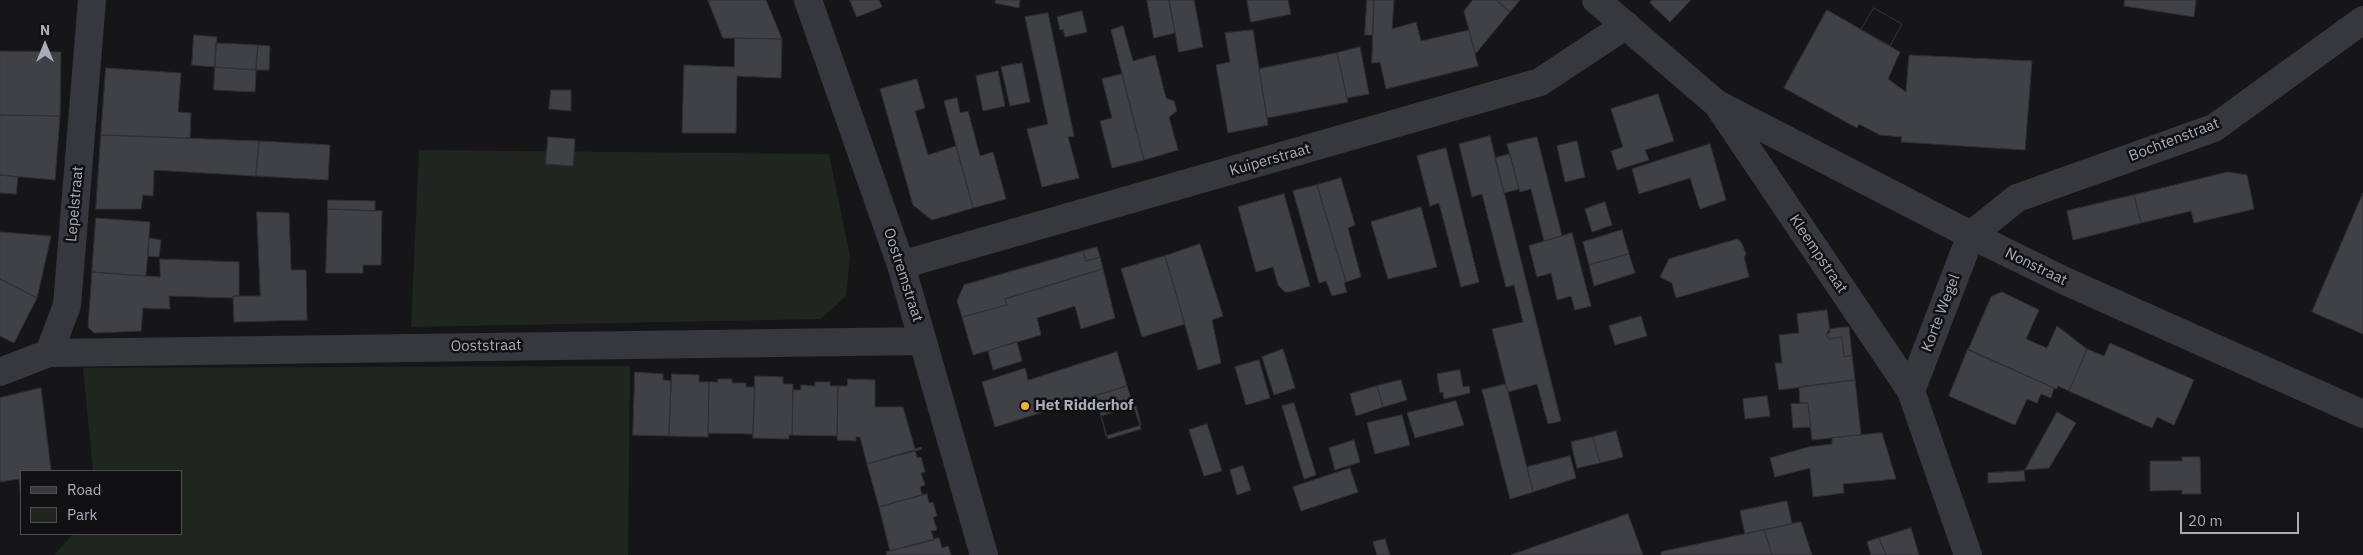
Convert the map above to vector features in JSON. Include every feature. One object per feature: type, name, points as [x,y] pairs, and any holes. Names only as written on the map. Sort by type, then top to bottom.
[{"type":"street","name":"Lepelstraat","points":[[48,353],[67,305],[92,0]]},
{"type":"street","name":"Oostremstraat","points":[[808,0],[901,265],[984,555]]},
{"type":"street","name":"Kleempstraat","points":[[1596,0],[1717,104],[1911,391],[1968,555]]},
{"type":"street","name":"Bochtenstraat","points":[[1971,235],[2017,198],[2214,128],[2363,20]]},
{"type":"street","name":"Kuiperstraat","points":[[901,265],[1540,82],[1626,25]]},
{"type":"street","name":"Nonstraat","points":[[1717,104],[1971,235],[2065,281],[2363,414]]},
{"type":"street","name":"Korte Wegel","points":[[1911,391],[1971,235]]},
{"type":"street","name":"Ooststraat","points":[[48,353],[923,341]]},
{"type":"street","points":[[0,372],[48,353]]},
{"type":"green space","points":[[419,150],[829,154],[850,256],[846,296],[821,319],[411,327]]},
{"type":"green space","points":[[630,366],[628,555],[54,555],[72,535],[182,535],[182,470],[93,470],[83,368]]},
{"type":"building","points":[[708,0],[766,0],[782,39],[723,38]]},
{"type":"building","points":[[850,0],[879,0],[882,7],[857,17]]},
{"type":"building","points":[[996,0],[1020,0],[1019,8],[995,3]]},
{"type":"building","points":[[1147,0],[1169,0],[1175,33],[1154,38]]},
{"type":"building","points":[[1169,0],[1194,0],[1203,47],[1179,52]]},
{"type":"building","points":[[1247,0],[1288,0],[1291,14],[1251,22]]},
{"type":"building","points":[[1367,0],[1374,0],[1373,35],[1365,35]]},
{"type":"building","points":[[1374,0],[1394,0],[1392,29],[1416,22],[1421,41],[1469,30],[1478,66],[1386,89],[1380,62],[1372,63]]},
{"type":"building","points":[[1473,0],[1496,0],[1510,12],[1475,53],[1464,11]]},
{"type":"building","points":[[1496,0],[1520,0],[1510,12]]},
{"type":"building","points":[[1652,0],[1691,0],[1670,22],[1650,3]]},
{"type":"building","points":[[2125,0],[2196,0],[2194,17],[2124,6]]},
{"type":"building","points":[[1874,8],[1902,24],[1890,46],[1861,30]]},
{"type":"building","points":[[1874,8],[1902,24],[1890,46],[1861,30]]},
{"type":"building","points":[[1827,10],[1900,52],[1888,79],[1906,92],[1909,55],[2032,61],[2025,150],[1901,142],[1902,137],[1880,135],[1859,124],[1857,128],[1784,88]]},
{"type":"building","points":[[1082,11],[1087,32],[1065,37],[1063,29],[1060,30],[1057,17]]},
{"type":"building","points":[[1048,13],[1074,136],[1068,137],[1079,178],[1042,187],[1027,129],[1048,124],[1025,17]]},
{"type":"building","points":[[1123,26],[1133,61],[1155,55],[1166,98],[1174,101],[1177,111],[1169,117],[1178,150],[1144,160],[1111,30]]},
{"type":"building","points":[[1253,30],[1268,125],[1228,133],[1216,65],[1230,62],[1225,33]]},
{"type":"building","points":[[194,35],[217,37],[215,67],[192,65]]},
{"type":"building","points":[[735,38],[782,39],[781,78],[737,76],[736,133],[682,133],[684,65],[734,67]]},
{"type":"building","points":[[216,43],[258,45],[256,70],[215,67]]},
{"type":"building","points":[[258,45],[270,46],[269,70],[256,70]]},
{"type":"building","points":[[1360,47],[1369,94],[1347,98],[1337,53]]},
{"type":"building","points":[[0,51],[61,52],[60,116],[0,115]]},
{"type":"building","points":[[1337,53],[1348,102],[1267,118],[1259,69]]},
{"type":"building","points":[[1022,63],[1030,102],[1010,106],[1001,67]]},
{"type":"building","points":[[215,67],[256,70],[255,92],[214,90]]},
{"type":"building","points":[[106,68],[181,73],[178,112],[191,113],[190,138],[101,135]]},
{"type":"building","points":[[998,71],[1005,106],[983,111],[976,76]]},
{"type":"building","points":[[1122,74],[1144,160],[1112,168],[1100,121],[1112,118],[1102,79]]},
{"type":"building","points":[[917,79],[925,108],[915,111],[928,155],[956,146],[973,208],[932,220],[913,205],[880,89]]},
{"type":"building","points":[[551,90],[571,90],[571,111],[549,109]]},
{"type":"building","points":[[1658,94],[1674,141],[1645,150],[1649,160],[1617,170],[1611,151],[1623,147],[1611,109]]},
{"type":"building","points":[[957,98],[960,113],[968,111],[980,156],[993,152],[1006,199],[973,208],[944,101]]},
{"type":"building","points":[[0,115],[60,116],[55,180],[0,175]]},
{"type":"building","points":[[101,135],[259,141],[256,176],[154,170],[153,196],[143,195],[141,209],[96,209]]},
{"type":"building","points":[[1490,136],[1561,421],[1548,424],[1537,384],[1508,392],[1492,329],[1523,322],[1514,285],[1506,287],[1482,194],[1472,197],[1459,144]]},
{"type":"building","points":[[548,137],[575,139],[573,166],[546,164]]},
{"type":"building","points":[[1537,137],[1562,236],[1544,241],[1531,189],[1520,192],[1507,144]]},
{"type":"building","points":[[259,141],[330,145],[328,180],[256,176]]},
{"type":"building","points":[[1577,141],[1585,177],[1565,182],[1557,146]]},
{"type":"building","points":[[1710,144],[1726,200],[1700,209],[1690,178],[1639,194],[1632,169]]},
{"type":"building","points":[[1446,148],[1479,282],[1461,287],[1439,203],[1430,206],[1417,156]]},
{"type":"building","points":[[1510,154],[1519,189],[1504,193],[1495,158]]},
{"type":"building","points":[[2228,172],[2247,175],[2254,209],[2194,223],[2191,211],[2141,223],[2134,195]]},
{"type":"building","points":[[0,175],[18,177],[16,194],[0,193]]},
{"type":"building","points":[[1341,178],[1355,225],[1348,228],[1361,277],[1346,282],[1317,185]]},
{"type":"building","points":[[1317,185],[1346,282],[1344,283],[1347,292],[1332,296],[1326,281],[1319,283],[1293,191]]},
{"type":"building","points":[[2363,193],[2363,334],[2312,312]]},
{"type":"building","points":[[1284,194],[1310,286],[1289,292],[1285,292],[1278,285],[1273,267],[1256,272],[1238,207]]},
{"type":"building","points":[[2134,195],[2141,223],[2073,240],[2067,211]]},
{"type":"building","points":[[328,200],[375,201],[375,211],[328,209]]},
{"type":"building","points":[[1605,202],[1612,225],[1592,232],[1585,209]]},
{"type":"building","points":[[1421,207],[1437,267],[1388,279],[1371,222]]},
{"type":"building","points":[[328,209],[382,211],[381,265],[363,265],[363,273],[326,273]]},
{"type":"building","points":[[257,212],[289,213],[291,270],[306,270],[307,320],[234,322],[233,296],[260,296]]},
{"type":"building","points":[[96,218],[150,222],[146,276],[92,272]]},
{"type":"building","points":[[1622,230],[1629,254],[1589,265],[1583,242]]},
{"type":"building","points":[[0,232],[51,236],[37,298],[0,279]]},
{"type":"building","points":[[1572,233],[1591,306],[1575,310],[1571,296],[1557,300],[1551,273],[1537,277],[1529,246]]},
{"type":"building","points":[[149,238],[161,240],[159,257],[148,256]]},
{"type":"building","points":[[1738,239],[1746,254],[1744,257],[1749,277],[1676,298],[1672,283],[1660,277],[1669,259]]},
{"type":"building","points":[[1200,244],[1223,316],[1212,320],[1221,363],[1198,370],[1165,256]]},
{"type":"building","points":[[1097,247],[1100,257],[1086,261],[1083,251]]},
{"type":"building","points":[[1083,251],[1086,261],[1100,257],[1103,269],[1005,299],[1007,305],[962,317],[957,301],[964,285]]},
{"type":"building","points":[[1629,254],[1635,273],[1594,286],[1589,265]]},
{"type":"building","points":[[1165,256],[1185,324],[1142,337],[1121,269]]},
{"type":"building","points":[[160,259],[239,262],[239,296],[233,296],[233,298],[169,296],[170,309],[143,308],[141,331],[94,333],[88,327],[92,272],[160,277]]},
{"type":"building","points":[[1103,269],[1115,318],[1081,329],[1075,306],[1037,318],[1041,335],[973,355],[962,317],[1007,305],[1005,299]]},
{"type":"building","points":[[0,279],[37,298],[14,343],[0,336]]},
{"type":"building","points":[[2002,292],[2039,310],[2026,339],[2047,348],[2057,326],[2087,349],[2069,391],[2058,386],[2057,389],[2054,388],[1968,350],[1991,297]]},
{"type":"building","points":[[1827,310],[1830,332],[1826,336],[1830,339],[1842,337],[1844,357],[1852,355],[1855,380],[1779,390],[1775,363],[1782,363],[1779,335],[1799,333],[1797,314]]},
{"type":"building","points":[[1641,316],[1647,336],[1615,345],[1609,326]]},
{"type":"building","points":[[1849,327],[1852,355],[1844,357],[1842,337],[1830,339],[1826,336],[1829,329]]},
{"type":"building","points":[[1017,342],[1022,361],[993,370],[988,351]]},
{"type":"building","points":[[2110,343],[2194,380],[2174,425],[2157,417],[2152,428],[2069,391],[2087,349],[2104,356]]},
{"type":"building","points":[[1283,349],[1295,388],[1274,395],[1262,357]]},
{"type":"building","points":[[1968,349],[2054,388],[2051,398],[2041,394],[2037,403],[2027,399],[2015,425],[1949,396]]},
{"type":"building","name":"Het Ridderhof","points":[[1117,352],[1127,386],[995,427],[982,382],[1025,368],[1028,380]]},
{"type":"building","points":[[1259,360],[1270,398],[1246,405],[1235,367]]},
{"type":"building","points":[[1460,370],[1463,387],[1469,386],[1470,393],[1444,399],[1443,392],[1440,393],[1437,374]]},
{"type":"building","points":[[635,372],[663,374],[663,380],[671,381],[669,436],[633,435]]},
{"type":"building","points":[[672,374],[699,375],[699,382],[709,382],[708,437],[669,436]]},
{"type":"building","points":[[755,376],[783,377],[783,384],[793,384],[792,435],[789,435],[789,439],[753,438]]},
{"type":"building","points":[[718,379],[732,379],[732,383],[746,383],[746,387],[755,387],[753,434],[708,433],[709,382],[718,382]]},
{"type":"building","points":[[848,379],[875,380],[875,407],[903,407],[915,449],[921,447],[922,449],[867,464],[860,437],[856,437],[856,441],[837,440],[838,386],[847,386]]},
{"type":"building","points":[[1401,380],[1407,400],[1383,407],[1377,386]]},
{"type":"building","points":[[1855,380],[1861,435],[1812,440],[1808,403],[1800,403],[1799,387]]},
{"type":"building","points":[[815,382],[830,382],[830,386],[838,386],[837,436],[792,435],[793,390],[801,390],[801,385],[815,386]]},
{"type":"building","points":[[1506,384],[1533,492],[1510,499],[1482,390]]},
{"type":"building","points":[[1127,386],[1141,429],[1108,439],[1095,396]]},
{"type":"building","points":[[1377,386],[1383,407],[1356,416],[1350,394]]},
{"type":"building","points":[[41,388],[51,470],[20,470],[20,490],[19,479],[0,482],[0,398]]},
{"type":"building","points":[[1767,396],[1770,416],[1745,419],[1743,399]]},
{"type":"building","points":[[1456,401],[1464,425],[1415,438],[1407,413]]},
{"type":"building","points":[[1294,403],[1316,475],[1304,479],[1282,406]]},
{"type":"building","points":[[1808,403],[1811,427],[1793,428],[1791,404]]},
{"type":"building","points":[[1136,406],[1141,425],[1106,436],[1101,416]]},
{"type":"building","points":[[2057,412],[2076,423],[2049,468],[2025,470]]},
{"type":"building","points":[[1402,415],[1410,445],[1375,454],[1367,423]]},
{"type":"building","points":[[1207,424],[1222,471],[1204,476],[1189,430]]},
{"type":"building","points":[[1616,431],[1623,457],[1600,463],[1593,437]]},
{"type":"building","points":[[1882,433],[1896,479],[1843,484],[1844,493],[1813,497],[1810,468],[1775,477],[1770,458],[1808,447],[1832,444],[1832,438]]},
{"type":"building","points":[[1593,437],[1600,463],[1577,468],[1571,442]]},
{"type":"building","points":[[1354,440],[1360,462],[1335,470],[1329,448]]},
{"type":"building","points":[[915,450],[917,458],[921,457],[925,472],[921,473],[925,485],[920,487],[922,495],[879,507],[867,464]]},
{"type":"building","points":[[1570,456],[1576,478],[1533,492],[1527,467]]},
{"type":"building","points":[[2182,457],[2200,457],[2201,494],[2182,494],[2182,490],[2150,491],[2150,461],[2182,461]]},
{"type":"building","points":[[1243,466],[1251,490],[1237,495],[1230,470]]},
{"type":"building","points":[[1350,468],[1358,492],[1301,511],[1293,487]]},
{"type":"building","points":[[2024,471],[2025,481],[1988,483],[1988,473]]},
{"type":"building","points":[[927,494],[929,503],[933,502],[937,516],[933,517],[937,530],[931,531],[934,540],[890,551],[879,507]]},
{"type":"building","points":[[1787,501],[1792,524],[1745,534],[1740,511]]},
{"type":"building","points":[[1628,514],[1643,555],[1511,555]]},
{"type":"building","points":[[1801,522],[1812,555],[1772,555],[1764,530]]},
{"type":"building","points":[[1911,528],[1919,555],[1886,555],[1879,538]]},
{"type":"building","points":[[1764,530],[1772,555],[1661,555],[1661,552]]},
{"type":"building","points":[[939,538],[942,548],[948,546],[951,555],[887,555],[886,552]]},
{"type":"building","points":[[1879,538],[1886,555],[1871,555],[1867,542]]},
{"type":"building","points":[[1385,539],[1390,555],[1377,555],[1373,542]]},
{"type":"place","name":"Het Ridderhof","points":[[1025,406]]}]
